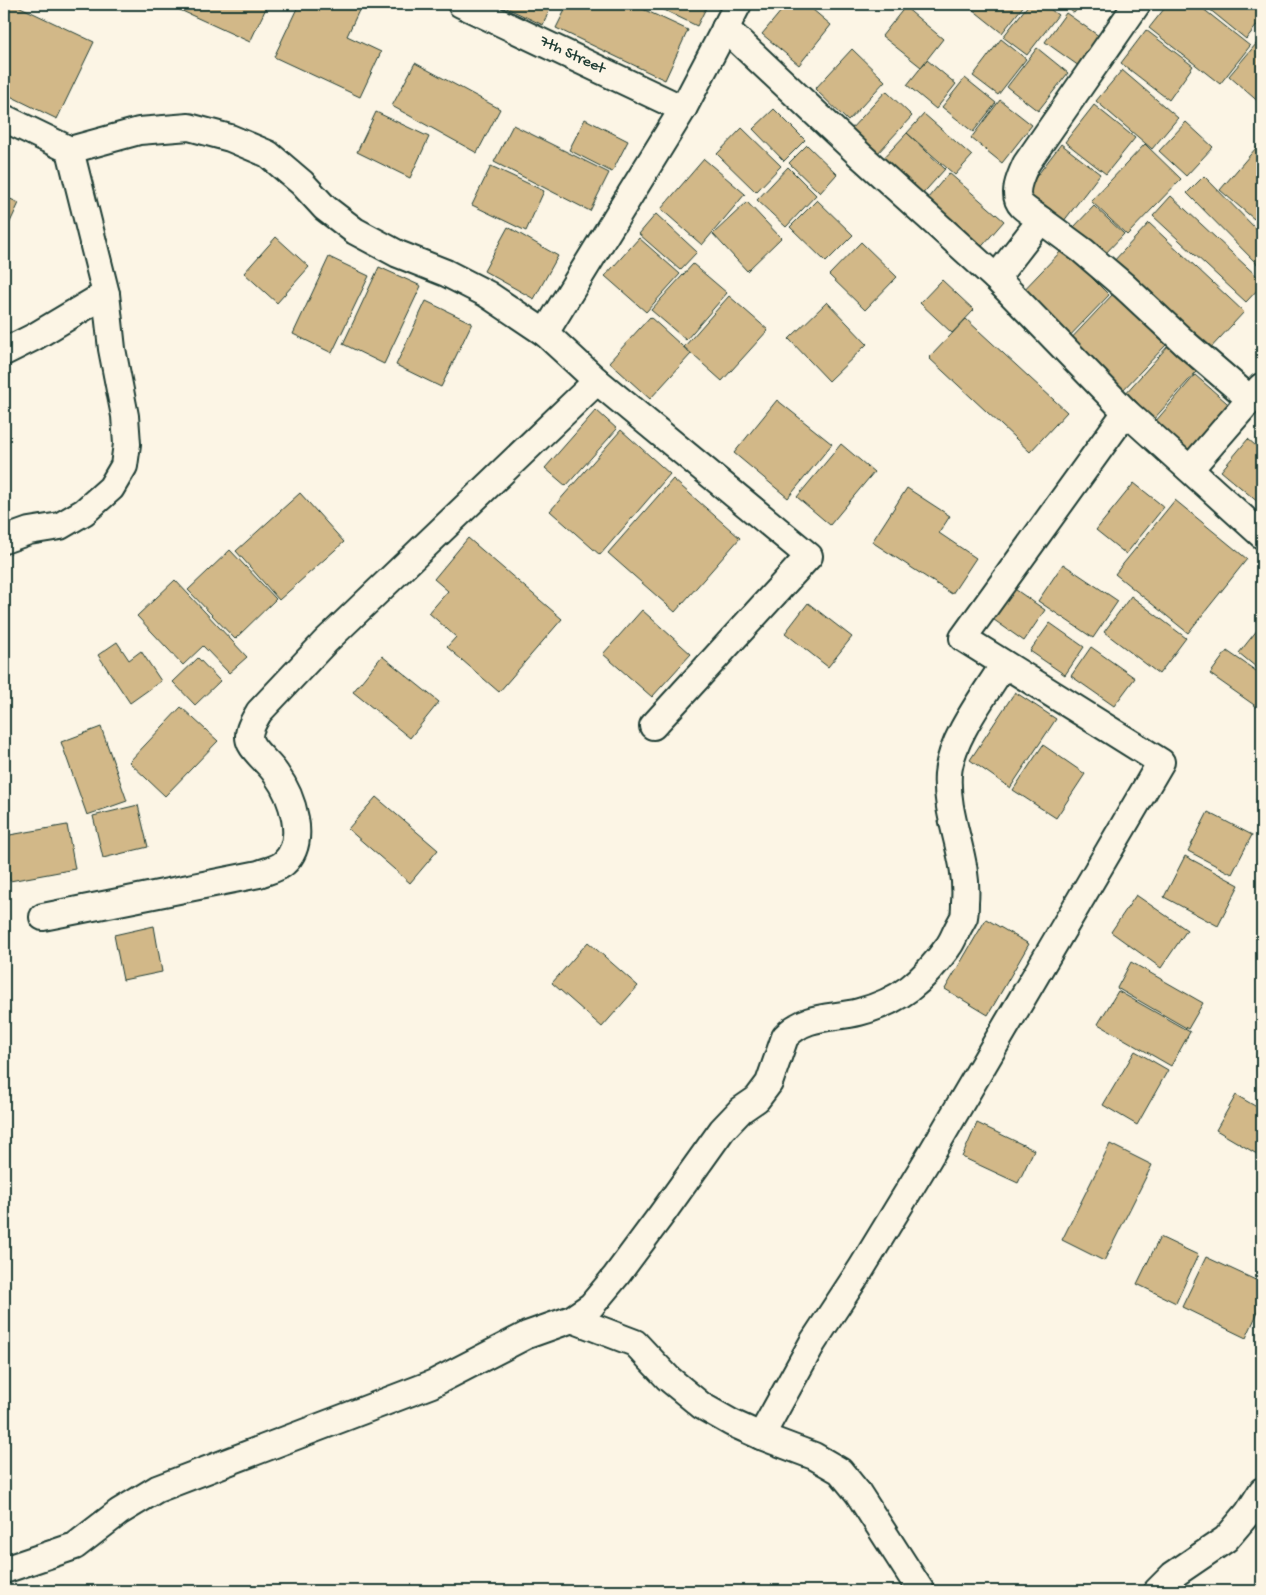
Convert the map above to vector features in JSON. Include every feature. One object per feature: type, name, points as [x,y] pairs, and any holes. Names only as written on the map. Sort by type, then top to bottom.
[{"type":"street","name":"7th Street","points":[[461,4],[683,109]]},
{"type":"street","points":[[546,333],[683,109],[738,4]]},
{"type":"street","points":[[1137,4],[1026,164],[1018,185],[1018,199],[1021,205],[1083,251],[1124,286],[1186,344],[1256,392],[1190,469]]},
{"type":"street","points":[[725,28],[996,278],[1126,412],[1262,535]]},
{"type":"street","points":[[4,118],[70,150],[139,131],[188,127],[230,138],[268,154],[302,183],[326,208],[355,231],[398,254],[446,273],[487,294],[546,333],[597,381],[808,556],[653,726]]},
{"type":"street","points":[[4,540],[30,531],[60,526],[84,512],[111,488],[124,466],[127,444],[125,416],[112,349],[106,294],[70,150]]},
{"type":"street","points":[[996,278],[1042,220]]},
{"type":"street","points":[[4,352],[34,337],[106,294]]},
{"type":"street","points":[[43,917],[259,874],[282,865],[290,856],[294,845],[295,817],[288,794],[276,773],[250,743],[252,724],[260,712],[326,641],[597,381]]},
{"type":"street","points":[[761,1436],[813,1342],[861,1269],[928,1159],[1161,762],[963,638],[1126,412]]},
{"type":"street","points":[[4,1570],[75,1546],[119,1512],[157,1489],[432,1384],[527,1335],[572,1319],[591,1306],[616,1276],[722,1130],[741,1110],[757,1099],[769,1083],[785,1037],[791,1031],[818,1018],[858,1012],[894,1000],[920,982],[950,945],[964,915],[966,887],[963,859],[952,815],[948,774],[954,748],[1004,664]]},
{"type":"street","points":[[572,1319],[635,1343],[668,1378],[702,1406],[732,1423],[814,1456],[840,1471],[858,1493],[922,1591]]},
{"type":"street","points":[[1157,1591],[1173,1575],[1226,1539],[1248,1514],[1262,1491]]},
{"type":"building","points":[[4,4],[14,4],[94,42],[57,119],[4,93]]},
{"type":"building","points":[[167,4],[268,4],[250,42]]},
{"type":"building","points":[[299,4],[362,4],[347,36],[381,52],[360,97],[274,57]]},
{"type":"building","points":[[498,4],[552,4],[543,25]]},
{"type":"building","points":[[568,4],[632,4],[688,30],[665,80],[556,28]]},
{"type":"building","points":[[652,4],[708,4],[697,26]]},
{"type":"building","points":[[787,4],[806,4],[831,25],[799,65],[762,34]]},
{"type":"building","points":[[976,4],[1025,4],[1002,33],[972,9]]},
{"type":"building","points":[[1029,4],[1043,4],[1058,15],[1027,55],[1003,37]]},
{"type":"building","points":[[1062,4],[1081,4],[1074,13]]},
{"type":"building","points":[[1168,4],[1197,4],[1250,46],[1220,84],[1149,28]]},
{"type":"building","points":[[1203,4],[1262,4],[1262,19],[1246,39]]},
{"type":"building","points":[[905,7],[943,39],[921,67],[882,36]]},
{"type":"building","points":[[1066,13],[1106,41],[1086,71],[1045,42]]},
{"type":"building","points":[[1146,30],[1193,66],[1169,100],[1121,63]]},
{"type":"building","points":[[1262,37],[1262,105],[1229,76]]},
{"type":"building","points":[[1001,39],[1026,59],[998,95],[973,76]]},
{"type":"building","points":[[1037,48],[1068,73],[1038,111],[1007,87]]},
{"type":"building","points":[[852,49],[885,81],[848,121],[815,89]]},
{"type":"building","points":[[927,60],[956,84],[936,109],[907,85]]},
{"type":"building","points":[[415,63],[500,109],[477,153],[392,106]]},
{"type":"building","points":[[1122,70],[1178,118],[1152,149],[1096,101]]},
{"type":"building","points":[[965,78],[996,103],[973,132],[942,107]]},
{"type":"building","points":[[886,91],[912,116],[877,154],[850,130]]},
{"type":"building","points":[[1000,100],[1032,125],[1002,163],[971,138]]},
{"type":"building","points":[[1094,105],[1135,138],[1106,174],[1065,142]]},
{"type":"building","points":[[774,109],[805,140],[784,161],[753,129]]},
{"type":"building","points":[[376,112],[429,137],[410,178],[357,152]]},
{"type":"building","points":[[924,114],[972,156],[955,175],[907,133]]},
{"type":"building","points":[[585,119],[628,141],[612,172],[569,150]]},
{"type":"building","points":[[1186,122],[1213,147],[1186,176],[1159,151]]},
{"type":"building","points":[[513,125],[609,173],[590,211],[494,162]]},
{"type":"building","points":[[742,128],[781,166],[756,192],[717,154]]},
{"type":"building","points":[[907,133],[945,169],[918,199],[879,163]]},
{"type":"building","points":[[1262,141],[1262,210],[1254,219],[1220,190]]},
{"type":"building","points":[[1061,144],[1100,174],[1060,226],[1021,197]]},
{"type":"building","points":[[1145,144],[1181,179],[1127,235],[1091,201]]},
{"type":"building","points":[[807,145],[837,174],[820,193],[789,163]]},
{"type":"building","points":[[704,159],[745,194],[702,245],[661,209]]},
{"type":"building","points":[[491,166],[544,191],[526,231],[472,205]]},
{"type":"building","points":[[788,167],[816,195],[786,227],[757,200]]},
{"type":"building","points":[[949,173],[1004,221],[977,252],[922,205]]},
{"type":"building","points":[[1204,176],[1262,235],[1262,262],[1259,266],[1187,193]]},
{"type":"building","points":[[4,196],[19,203],[4,235]]},
{"type":"building","points":[[1171,196],[1262,281],[1262,285],[1246,302],[1153,216]]},
{"type":"building","points":[[817,200],[853,235],[826,262],[790,227]]},
{"type":"building","points":[[747,202],[781,238],[747,271],[713,234]]},
{"type":"building","points":[[1094,206],[1124,234],[1103,256],[1073,228]]},
{"type":"building","points":[[656,214],[697,252],[680,270],[639,234]]},
{"type":"building","points":[[1149,223],[1244,312],[1207,352],[1112,263]]},
{"type":"building","points":[[508,227],[558,256],[534,299],[484,271]]},
{"type":"building","points":[[276,237],[309,267],[277,303],[244,273]]},
{"type":"building","points":[[639,238],[680,274],[646,312],[605,276]]},
{"type":"building","points":[[861,242],[897,277],[865,310],[829,275]]},
{"type":"building","points":[[1063,249],[1109,295],[1064,342],[1017,297]]},
{"type":"building","points":[[329,257],[369,276],[332,353],[293,334]]},
{"type":"building","points":[[693,264],[727,293],[686,340],[651,310]]},
{"type":"building","points":[[379,267],[421,286],[384,364],[343,344]]},
{"type":"building","points":[[942,280],[974,310],[952,333],[920,303]]},
{"type":"building","points":[[1113,294],[1166,345],[1120,393],[1067,343]]},
{"type":"building","points":[[729,296],[768,330],[722,381],[684,347]]},
{"type":"building","points":[[426,301],[472,323],[441,387],[396,365]]},
{"type":"building","points":[[827,302],[867,344],[829,381],[789,339]]},
{"type":"building","points":[[650,317],[691,354],[650,399],[609,362]]},
{"type":"building","points":[[966,319],[1067,412],[1030,452],[929,358]]},
{"type":"building","points":[[1168,346],[1196,372],[1152,421],[1124,395]]},
{"type":"building","points":[[1195,375],[1234,409],[1194,456],[1155,422]]},
{"type":"building","points":[[777,400],[832,444],[788,498],[734,453]]},
{"type":"building","points":[[596,410],[617,429],[566,486],[545,468]]},
{"type":"building","points":[[621,430],[670,474],[600,555],[550,511]]},
{"type":"building","points":[[1262,434],[1262,446],[1256,441]]},
{"type":"building","points":[[1248,439],[1262,451],[1262,499],[1259,503],[1221,471]]},
{"type":"building","points":[[841,444],[874,472],[830,525],[797,497]]},
{"type":"building","points":[[673,479],[740,538],[675,612],[608,553]]},
{"type":"building","points":[[1134,483],[1164,507],[1126,554],[1096,530]]},
{"type":"building","points":[[907,488],[950,516],[939,533],[976,558],[952,594],[872,542]]},
{"type":"building","points":[[300,493],[344,542],[279,600],[236,551]]},
{"type":"building","points":[[1175,500],[1247,559],[1188,633],[1115,574]]},
{"type":"building","points":[[4,514],[9,522],[4,525]]},
{"type":"building","points":[[468,538],[562,619],[499,692],[447,647],[456,637],[429,613],[448,591],[434,579]]},
{"type":"building","points":[[230,550],[276,599],[235,639],[188,590]]},
{"type":"building","points":[[1063,564],[1118,601],[1093,638],[1038,601]]},
{"type":"building","points":[[175,580],[247,657],[229,673],[203,646],[183,665],[137,616]]},
{"type":"building","points":[[1009,585],[1045,610],[1024,641],[987,615]]},
{"type":"building","points":[[1131,596],[1186,638],[1159,674],[1104,632]]},
{"type":"building","points":[[808,603],[852,637],[828,667],[785,633]]},
{"type":"building","points":[[642,610],[691,654],[652,697],[603,654]]},
{"type":"building","points":[[1050,623],[1084,647],[1065,675],[1030,651]]},
{"type":"building","points":[[1262,624],[1262,672],[1239,653]]},
{"type":"building","points":[[117,642],[129,660],[141,651],[161,681],[130,703],[98,655]]},
{"type":"building","points":[[1091,647],[1135,678],[1114,706],[1071,676]]},
{"type":"building","points":[[1227,651],[1262,675],[1262,700],[1257,707],[1210,674]]},
{"type":"building","points":[[382,656],[439,702],[410,738],[353,692]]},
{"type":"building","points":[[198,658],[220,681],[195,705],[173,682]]},
{"type":"building","points":[[1015,692],[1056,719],[1010,788],[970,760]]},
{"type":"building","points":[[181,707],[218,741],[165,796],[129,762]]},
{"type":"building","points":[[101,727],[127,801],[87,815],[61,742]]},
{"type":"building","points":[[1043,745],[1085,774],[1056,818],[1013,790]]},
{"type":"building","points":[[376,797],[438,850],[410,883],[348,829]]},
{"type":"building","points":[[138,805],[148,847],[103,858],[93,816]]},
{"type":"building","points":[[1208,812],[1252,835],[1232,874],[1188,851]]},
{"type":"building","points":[[67,825],[75,869],[10,881],[4,836]]},
{"type":"building","points":[[1185,856],[1239,885],[1218,926],[1164,897]]},
{"type":"building","points":[[1136,895],[1187,930],[1161,968],[1111,932]]},
{"type":"building","points":[[986,919],[1029,944],[988,1015],[945,989]]},
{"type":"building","points":[[154,926],[162,972],[123,980],[114,935]]},
{"type":"building","points":[[588,942],[638,986],[602,1027],[552,983]]},
{"type":"building","points":[[1131,962],[1203,1003],[1188,1029],[1117,988]]},
{"type":"building","points":[[1118,991],[1190,1032],[1171,1066],[1098,1024]]},
{"type":"building","points":[[1135,1051],[1168,1070],[1137,1125],[1103,1105]]},
{"type":"building","points":[[1236,1095],[1262,1110],[1262,1157],[1216,1130]]},
{"type":"building","points":[[977,1123],[1034,1150],[1018,1183],[962,1157]]},
{"type":"building","points":[[1110,1144],[1152,1165],[1104,1261],[1062,1240]]},
{"type":"building","points":[[1160,1237],[1198,1255],[1176,1303],[1137,1284]]},
{"type":"building","points":[[1206,1257],[1262,1283],[1262,1303],[1246,1338],[1182,1307]]}]
